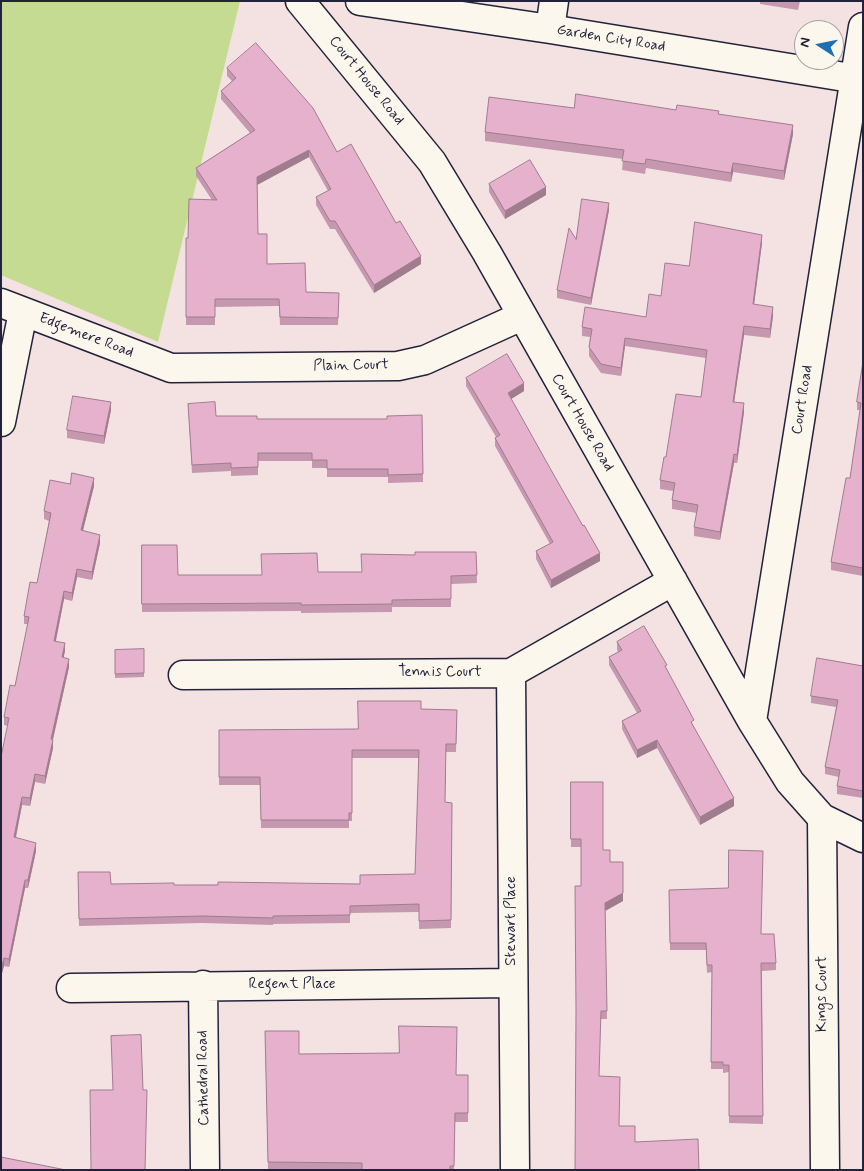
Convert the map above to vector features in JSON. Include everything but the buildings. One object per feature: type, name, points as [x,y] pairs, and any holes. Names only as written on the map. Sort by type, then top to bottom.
[{"type":"street","name":"Court House Road","points":[[300,1],[432,162],[487,253],[752,721],[790,782],[822,818],[863,838]]},
{"type":"street","name":"Garden City Road","points":[[360,1],[859,79]]},
{"type":"street","points":[[550,30],[554,1]]},
{"type":"street","name":"Court Road","points":[[752,721],[859,79],[863,27]]},
{"type":"street","points":[[1,422],[12,308]]},
{"type":"street","name":"Edgemere Road","points":[[12,308],[170,368]]},
{"type":"street","name":"Plain Court","points":[[170,368],[398,366],[425,360],[522,316]]},
{"type":"street","name":"Tennis Court","points":[[184,675],[511,673],[673,581]]},
{"type":"street","name":"Stewart Place","points":[[511,673],[515,1170]]},
{"type":"street","name":"Kings Court","points":[[822,818],[825,1170]]},
{"type":"street","name":"Regent Place","points":[[71,988],[513,983]]},
{"type":"street","name":"Cathedral Road","points":[[203,986],[205,1170]]},
{"type":"green space","points":[[1,1],[240,1],[158,342],[1,275]]}]
